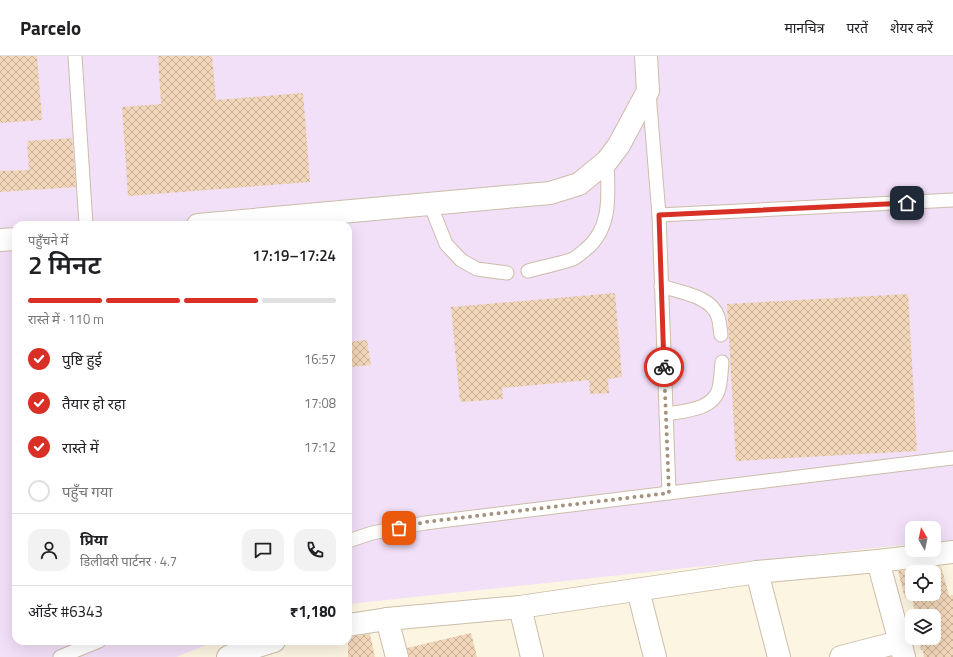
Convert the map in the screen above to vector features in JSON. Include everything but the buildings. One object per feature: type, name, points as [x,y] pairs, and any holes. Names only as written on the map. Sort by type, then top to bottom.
[{"type":"street","points":[[275,221],[430,204],[550,193],[578,184],[607,161],[619,145],[648,91],[646,56]]},
{"type":"street","points":[[0,240],[12,239]]},
{"type":"street","points":[[352,624],[387,619],[520,608],[757,572],[878,561],[953,552]]},
{"type":"street","points":[[841,657],[902,650],[878,561]]},
{"type":"street","points":[[757,572],[779,657]]},
{"type":"street","points":[[638,590],[655,657]]},
{"type":"street","points":[[520,608],[532,657]]},
{"type":"street","points":[[387,619],[397,657]]},
{"type":"street","points":[[238,655],[264,645]]},
{"type":"lane","points":[[75,56],[86,221]]},
{"type":"lane","points":[[648,91],[659,215],[669,493]]},
{"type":"lane","points":[[528,271],[574,258],[591,245],[603,227],[608,213],[607,161]]},
{"type":"lane","points":[[659,215],[953,200]]},
{"type":"lane","points":[[430,204],[446,244],[461,260],[477,269],[507,273]]},
{"type":"lane","points":[[661,286],[704,300],[714,309],[718,316],[721,336]]},
{"type":"lane","points":[[666,414],[692,410],[705,405],[714,398],[719,389],[722,362]]},
{"type":"lane","points":[[352,540],[372,533],[425,522],[953,458]]},
{"type":"lane","points":[[60,657],[89,645]]},
{"type":"shaded area","points":[[0,56],[953,56],[953,540],[941,541],[941,521],[905,521],[905,545],[352,604],[352,221],[12,221],[12,645],[206,645],[176,657],[0,657]]},
{"type":"way so far","points":[[399,528],[425,522],[669,493],[664,367]]},
{"type":"route","points":[[664,367],[659,215],[907,203]]}]
